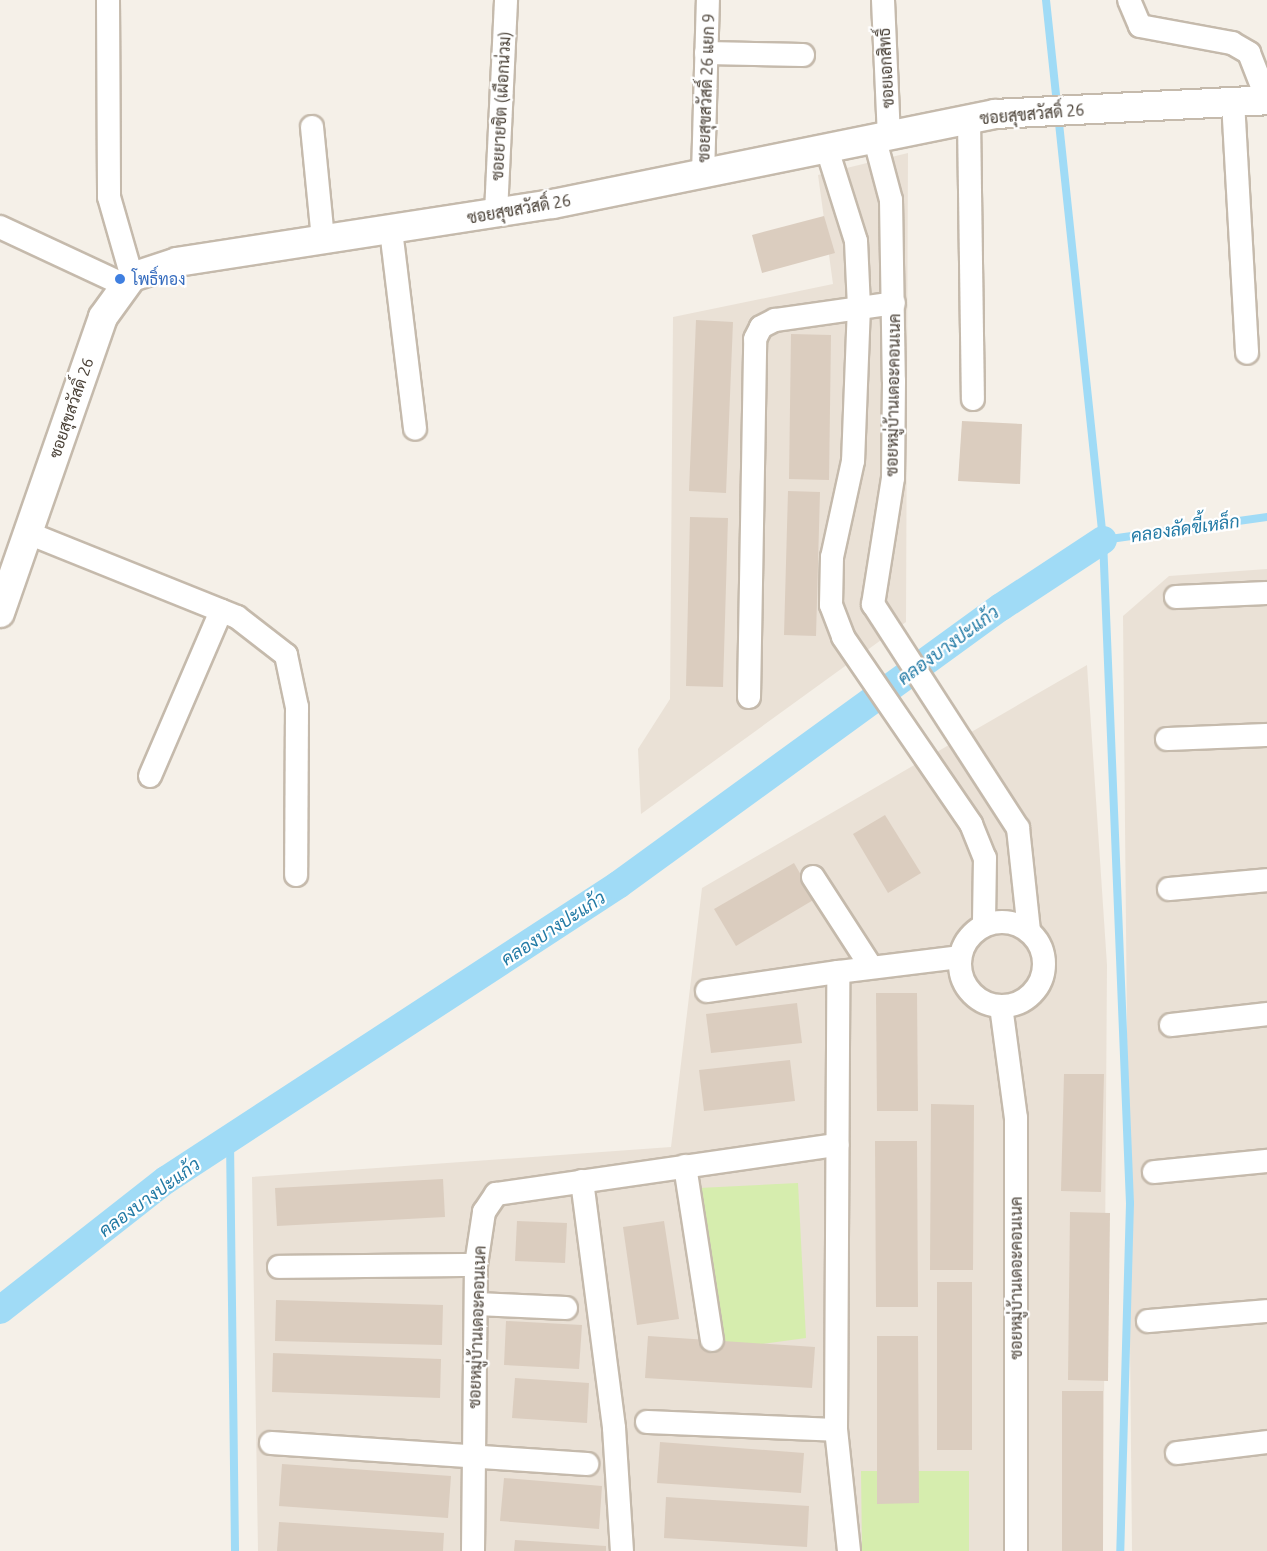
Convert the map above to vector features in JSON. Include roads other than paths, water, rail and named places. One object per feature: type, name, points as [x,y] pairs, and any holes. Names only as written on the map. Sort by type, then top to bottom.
[{"type":"street","points":[[108,0],[109,197],[127,281]]},
{"type":"street","name":"ซอยยายชิต (เผือกน่วม)","points":[[496,213],[506,0]]},
{"type":"street","name":"ซอยสุขสวัสดิ์ 26 แยก 9","points":[[703,176],[708,0]]},
{"type":"street","name":"ซอยเอกสิทธิ์","points":[[882,138],[883,0]]},
{"type":"street","points":[[1129,0],[1140,26],[1232,43],[1249,53],[1267,99]]},
{"type":"street","points":[[706,53],[803,55]]},
{"type":"street","name":"ซอยสุขสวัสดิ์ 26","points":[[0,613],[8,565],[28,533],[102,317],[127,281],[177,262],[496,213],[703,176],[982,117],[1127,106],[1267,99]]},
{"type":"street","points":[[1233,101],[1247,353]]},
{"type":"street","points":[[973,399],[982,117]]},
{"type":"street","points":[[312,127],[322,239]]},
{"type":"street","name":"ซอยหมู่บ้านเดอะคอนเนค","points":[[882,138],[891,200],[894,303],[893,478],[871,589],[878,620],[965,743],[1018,828],[1029,931],[1045,961],[1042,978],[1018,1003],[1001,1006],[1016,1118],[1016,1551]]},
{"type":"street","points":[[827,149],[856,241],[859,306],[853,461],[829,585],[843,637],[971,824],[985,858],[984,925]]},
{"type":"street","points":[[0,227],[127,281]]},
{"type":"street","points":[[391,230],[415,429]]},
{"type":"street","points":[[749,696],[756,339],[761,327],[775,320],[859,306],[894,303]]},
{"type":"street","points":[[28,533],[221,610],[286,655],[297,707],[296,875]]},
{"type":"street","points":[[1176,597],[1267,593]]},
{"type":"street","points":[[150,776],[221,610]]},
{"type":"street","points":[[1167,739],[1267,735]]},
{"type":"street","points":[[813,877],[870,965]]},
{"type":"street","points":[[1168,889],[1267,880]]},
{"type":"street","points":[[1001,1006],[987,1003],[965,985],[960,957],[966,940],[984,925],[999,921],[1029,931]]},
{"type":"street","points":[[707,991],[838,972],[870,965],[960,957]]},
{"type":"street","points":[[838,972],[836,1430],[849,1551]]},
{"type":"street","points":[[1172,1025],[1267,1014]]},
{"type":"street","name":"ซอยหมู่บ้านเดอะคอนเนค","points":[[473,1551],[476,1265],[484,1212],[496,1194],[838,1145]]},
{"type":"street","points":[[1154,1172],[1267,1161]]},
{"type":"street","points":[[685,1166],[712,1340]]},
{"type":"street","points":[[582,1180],[614,1428],[622,1551]]},
{"type":"street","points":[[279,1267],[476,1265]]},
{"type":"street","points":[[477,1304],[566,1308]]},
{"type":"street","points":[[1148,1321],[1267,1311]]},
{"type":"street","points":[[647,1422],[836,1430]]},
{"type":"street","points":[[1177,1453],[1267,1442]]},
{"type":"street","points":[[271,1443],[473,1459],[587,1464]]},
{"type":"waterway","points":[[1046,0],[1103,540],[1130,1203],[1120,1551]]},
{"type":"waterway","name":"คลองลัดขี้เหล็ก","points":[[1103,540],[1267,517]]},
{"type":"waterway","name":"คลองบางปะแก้ว","points":[[0,1310],[166,1180],[618,885],[1001,607],[1103,540]]},
{"type":"waterway","points":[[230,1140],[235,1551]]},
{"type":"place","name":"โพธิ์ทอง","points":[[120,279]]}]
